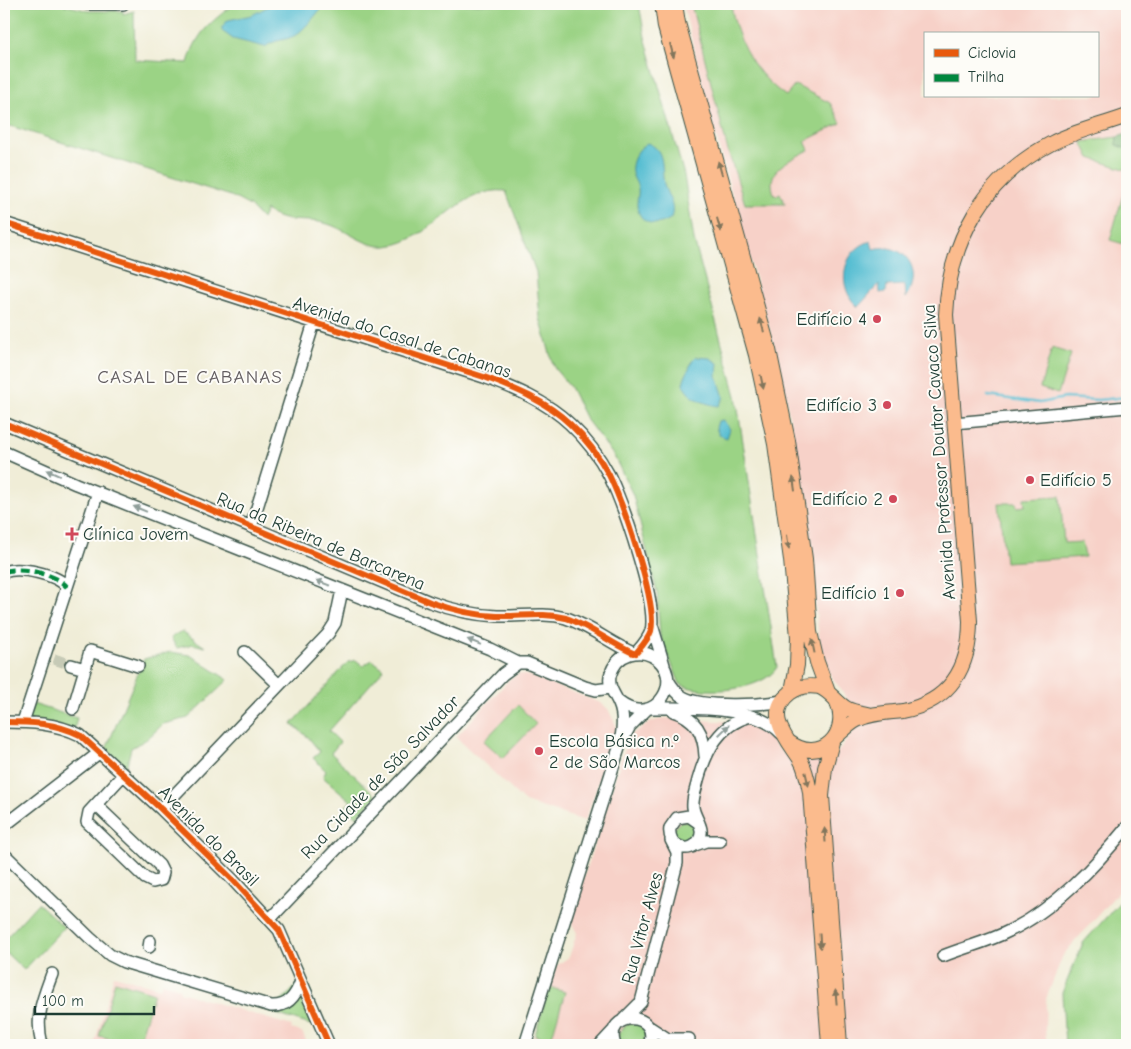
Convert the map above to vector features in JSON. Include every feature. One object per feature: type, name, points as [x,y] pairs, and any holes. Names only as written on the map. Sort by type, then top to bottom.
[{"type":"main road","points":[[662,4],[668,37],[756,355],[774,444],[791,560],[798,637],[797,665],[778,717],[782,735],[800,760],[810,792],[829,1045]]},
{"type":"main road","points":[[675,4],[678,23],[769,350],[788,441],[805,559],[810,632],[817,662],[842,719],[824,768],[822,796],[840,1045]]},
{"type":"main road","name":"Avenida Professor Doutor Cavaco Silva","points":[[834,739],[852,722],[872,715],[914,708],[936,697],[956,678],[967,653],[970,621],[946,300],[952,264],[970,221],[981,202],[1010,172],[1032,154],[1054,142],[1127,116]]},
{"type":"main road","points":[[787,696],[810,686],[832,696],[854,711],[872,715]]},
{"type":"main road","points":[[782,735],[790,744],[807,750],[824,747],[834,739]]},
{"type":"street","points":[[88,4],[123,4]]},
{"type":"street","name":"Avenida do Casal de Cabanas","points":[[4,223],[505,385],[538,401],[569,423],[594,450],[613,485],[648,590],[656,641],[666,674]]},
{"type":"street","name":"Rua da Ribeira de Barcarena","points":[[251,527],[314,323]]},
{"type":"street","points":[[954,423],[1127,407]]},
{"type":"street","name":"Rua da Ribeira de Barcarena","points":[[4,423],[443,607],[479,614],[557,616],[575,622],[634,653]]},
{"type":"street","points":[[4,452],[98,492],[490,649],[518,663],[527,663],[596,690],[610,688]]},
{"type":"street","points":[[23,722],[49,658],[67,587],[98,492]]},
{"type":"street","points":[[4,572],[24,570],[34,572],[62,580],[67,587]]},
{"type":"street","points":[[161,809],[331,630],[335,623],[342,590]]},
{"type":"street","name":"Avenida do Casal de Cabanas","points":[[634,653],[649,637],[652,619]]},
{"type":"street","name":"Rua da Ribeira de Barcarena","points":[[596,633],[610,652],[611,674]]},
{"type":"street","points":[[73,709],[90,651],[138,666]]},
{"type":"street","points":[[245,652],[279,685]]},
{"type":"street","points":[[620,745],[623,721],[619,702],[610,688],[611,674],[622,658],[634,653],[653,656],[678,694],[693,701],[760,705],[787,696]]},
{"type":"street","name":"Rua Cidade de São Salvador","points":[[270,919],[477,700],[507,670],[518,663]]},
{"type":"street","points":[[71,664],[85,669]]},
{"type":"street","points":[[525,1045],[620,745],[630,726],[664,696],[666,674]]},
{"type":"street","points":[[619,702],[631,710],[652,708],[736,713],[751,716],[773,724],[782,735]]},
{"type":"street","name":"Rua Vitor Alves","points":[[652,708],[679,713],[694,722],[703,738],[705,756]]},
{"type":"street","name":"Rua Vitor Alves","points":[[677,863],[701,837],[700,825],[694,812],[693,800],[705,756],[725,728],[736,720],[751,716]]},
{"type":"street","name":"Avenida do Brasil","points":[[4,722],[23,722],[68,730],[80,735],[161,809],[279,930],[328,1045]]},
{"type":"street","points":[[4,826],[100,752]]},
{"type":"street","points":[[96,804],[159,865],[163,872],[161,880],[153,882],[145,878],[90,825],[87,815],[96,804],[124,774]]},
{"type":"street","name":"Rua Vitor Alves","points":[[651,1045],[651,1035],[641,1002],[677,863],[677,852],[671,840],[670,828],[693,800]]},
{"type":"street","points":[[671,840],[680,847],[718,841],[689,816],[677,818]]},
{"type":"street","points":[[943,956],[1009,931],[1030,918],[1082,876],[1127,827]]},
{"type":"street","points":[[4,854],[110,956],[124,962],[271,1006],[288,1002],[295,994],[301,981]]},
{"type":"street","points":[[42,1045],[38,1027],[40,1011],[52,974]]},
{"type":"street","name":"Rua Vitor Alves","points":[[600,1045],[641,1002]]},
{"type":"street","points":[[623,1020],[632,1018],[647,1025],[655,1033],[668,1039]]},
{"type":"street","points":[[614,1030],[615,1045]]},
{"type":"street","points":[[651,1045],[668,1039],[689,1039]]},
{"type":"shaded area","points":[[683,4],[1127,4],[1127,882],[1063,955],[1046,999],[1045,1030],[1047,1045],[531,1045],[556,966],[569,957],[577,933],[570,920],[627,741],[632,734],[651,722],[664,718],[752,723],[761,726],[768,732],[775,745],[785,755],[834,757],[855,729],[849,701],[829,673],[821,655],[803,489],[780,367],[710,115]]},
{"type":"shaded area","name":"Escola Básica n.º 2 de São Marcos","points":[[519,674],[531,676],[601,703],[608,709],[614,721],[617,728],[585,821],[525,802],[456,737],[510,679]]},
{"type":"shaded area","points":[[114,975],[160,988],[162,983],[170,985],[179,988],[180,992],[292,1026],[291,1029],[302,1032],[308,1045],[94,1045]]},
{"type":"green space","points":[[4,4],[61,4],[89,11],[123,11],[123,14],[134,11],[135,60],[188,63],[195,44],[205,29],[234,4],[639,4],[645,37],[684,175],[694,240],[736,396],[777,667],[770,675],[759,681],[732,689],[703,690],[680,684],[660,636],[657,592],[633,495],[614,456],[586,419],[570,387],[555,369],[540,318],[536,272],[506,191],[489,192],[474,197],[459,205],[418,235],[403,242],[379,246],[363,241],[324,223],[279,218],[266,210],[262,219],[250,206],[231,196],[4,124]]},
{"type":"green space","points":[[691,4],[731,4],[737,31],[742,43],[765,78],[786,96],[795,85],[830,103],[841,123],[805,141],[809,150],[786,162],[775,172],[772,179],[772,187],[775,196],[780,193],[785,204],[745,204],[728,151]]},
{"type":"green space","points":[[1127,134],[1127,149],[1116,145],[1117,137]]},
{"type":"green space","points":[[1117,137],[1116,145],[1127,149],[1127,170],[1090,158],[1082,142]]},
{"type":"green space","points":[[1127,181],[1127,245],[1110,240]]},
{"type":"green space","points":[[1052,348],[1071,354],[1058,394],[1040,388]]},
{"type":"green space","points":[[1060,496],[1064,543],[1082,542],[1085,557],[1005,562],[999,503],[1016,503],[1017,507],[1025,506],[1024,498]]},
{"type":"green space","points":[[182,631],[205,647],[193,644],[177,648],[171,638]]},
{"type":"green space","points":[[170,652],[190,655],[228,680],[188,718],[163,724],[147,739],[131,748],[126,768],[106,749],[144,659]]},
{"type":"green space","points":[[356,660],[363,666],[372,660],[384,669],[329,731],[340,742],[331,753],[376,796],[357,817],[346,806],[351,801],[323,777],[326,771],[313,758],[320,752],[308,737],[292,724],[348,662]]},
{"type":"green space","points":[[33,704],[77,718],[74,730],[26,723]]},
{"type":"green space","points":[[518,705],[536,724],[503,758],[484,741]]},
{"type":"green space","points":[[681,821],[691,822],[697,830],[694,839],[687,843],[676,840],[674,828]]},
{"type":"green space","points":[[1127,894],[1127,1045],[1065,1045],[1062,993],[1083,943]]},
{"type":"green space","points":[[38,903],[64,927],[24,970],[4,951],[4,940]]},
{"type":"green space","points":[[115,981],[154,993],[138,1045],[99,1036]]},
{"type":"green space","points":[[301,981],[320,1028],[270,1012],[271,1006],[276,1007]]},
{"type":"green space","points":[[549,987],[565,992],[551,1040],[535,1035]]},
{"type":"green space","points":[[627,1024],[639,1024],[646,1032],[644,1045],[621,1045],[618,1034]]},
{"type":"water","points":[[273,4],[324,4],[311,21],[297,34],[265,47],[233,39],[222,31],[222,27],[228,20],[252,15]]},
{"type":"water","points":[[647,143],[653,146],[660,155],[665,189],[672,209],[671,218],[654,224],[645,220],[638,211],[638,188],[632,173],[632,164],[635,156]]},
{"type":"water","points":[[871,241],[873,249],[894,249],[903,254],[909,260],[913,278],[906,298],[905,285],[887,286],[886,292],[880,293],[879,284],[858,307],[851,299],[847,290],[845,270],[853,252]]},
{"type":"water","points":[[696,357],[710,358],[718,363],[717,376],[724,397],[719,406],[709,404],[694,397],[684,386],[684,379],[692,361]]},
{"type":"water","points":[[723,420],[730,429],[727,438],[719,435],[716,428],[718,421]]},
{"type":"waterway","points":[[988,396],[1040,403],[1065,398],[1098,400],[1127,397]]},
{"type":"tunnel","points":[[54,659],[71,665]]},
{"type":"marked path","points":[[4,572],[11,570],[37,572],[55,578],[67,587]]},
{"type":"cycle path","points":[[4,223],[484,377],[518,391],[551,408],[576,430],[601,461],[615,489],[638,553],[652,617],[650,634],[636,653]]},
{"type":"cycle path","points":[[4,423],[430,602],[480,615],[549,615],[566,618],[583,625],[633,653]]},
{"type":"cycle path","points":[[4,722],[52,726],[80,735],[161,809],[233,880],[279,930],[329,1045]]},
{"type":"place","name":"Edifício 4","points":[[877,319]]},
{"type":"place","name":"Edifício 3","points":[[887,405]]},
{"type":"place","name":"Edifício 5","points":[[1030,480]]},
{"type":"place","name":"Edifício 2","points":[[893,499]]},
{"type":"place","name":"Clínica Jovem","points":[[72,534]]},
{"type":"place","name":"Edifício 1","points":[[900,593]]},
{"type":"place","name":"Escola Básica n.º 2 de São Marcos","points":[[539,751]]},
{"type":"district","name":"CASAL DE CABANAS","points":[[190,376]]}]
